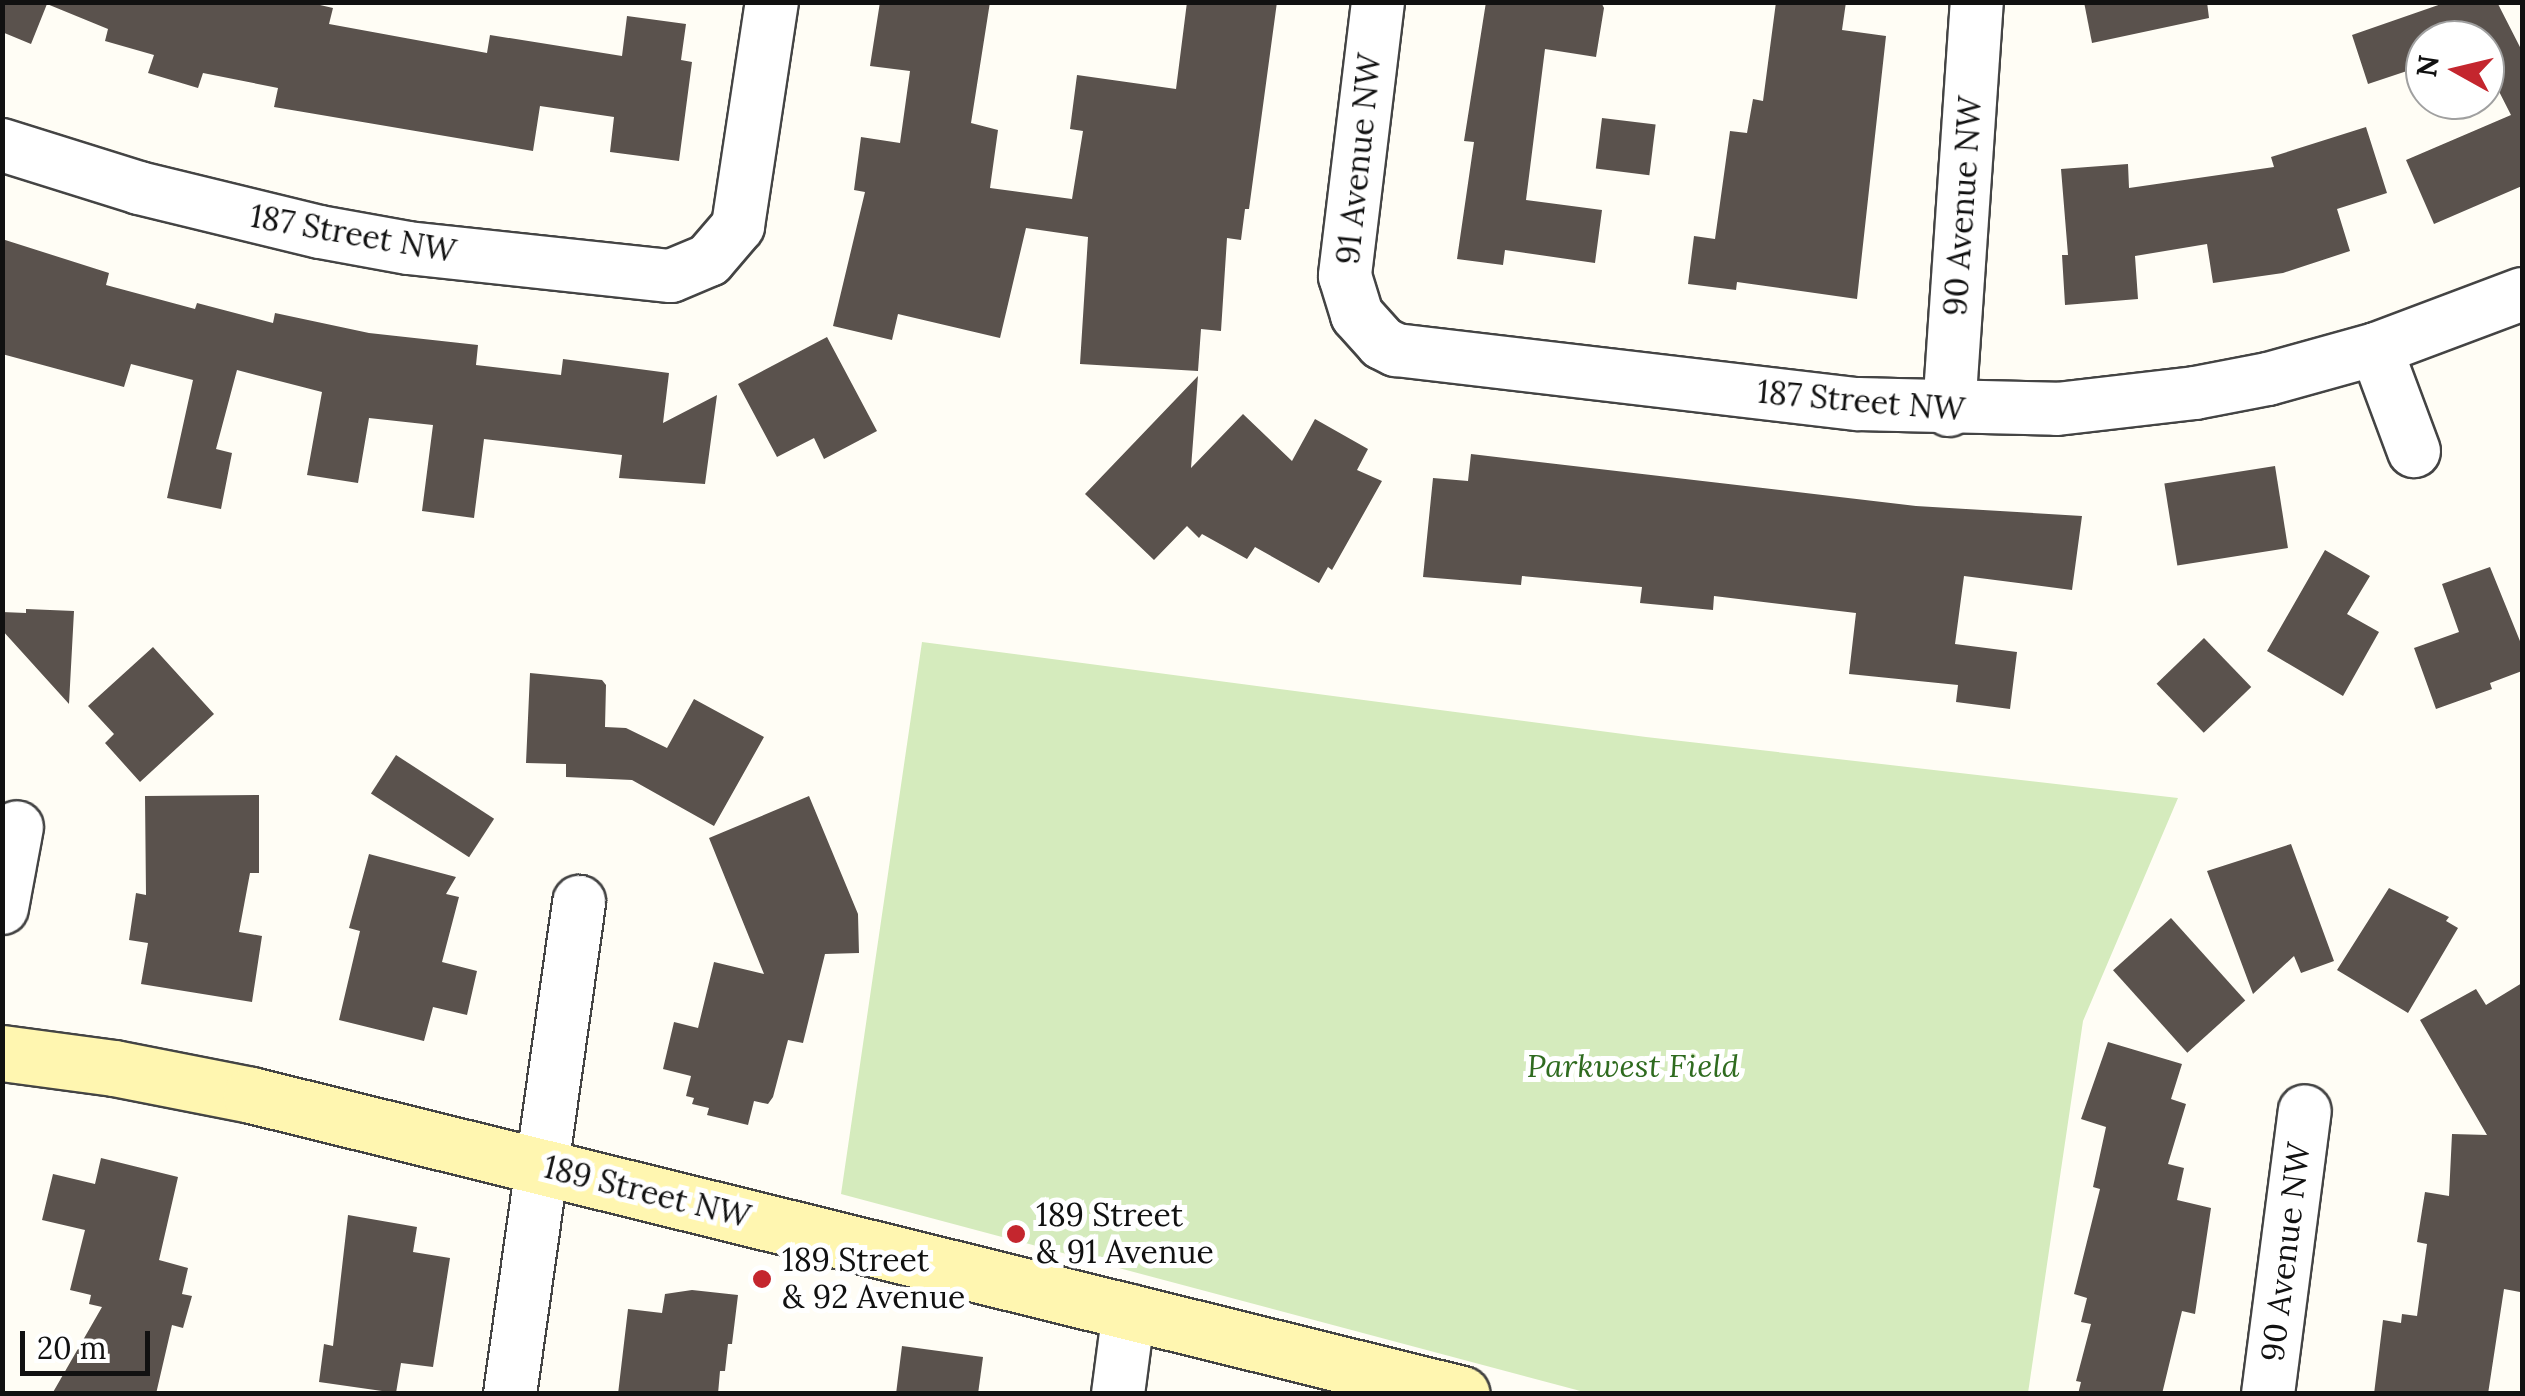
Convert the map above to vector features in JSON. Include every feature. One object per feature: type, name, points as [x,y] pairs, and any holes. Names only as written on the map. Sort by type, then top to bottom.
[{"type":"street","name":"187 Street NW","points":[[2,144],[236,214],[408,248],[671,276],[709,260],[738,226],[772,2]]},
{"type":"street","name":"91 Avenue NW","points":[[1357,315],[1345,276],[1344,254],[1378,2]]},
{"type":"street","name":"90 Avenue NW","points":[[1950,410],[1977,2]]},
{"type":"street","name":"187 Street NW","points":[[1357,315],[1382,344],[1418,355],[1858,404],[1950,410],[2057,409],[2195,394],[2376,350],[2522,294]]},
{"type":"street","points":[[2376,350],[2414,451]]},
{"type":"street","points":[[2,908],[17,827]]},
{"type":"street","points":[[510,1394],[579,902]]},
{"type":"street","name":"189 Street NW","points":[[2,1053],[114,1068],[251,1094],[1462,1394]]},
{"type":"street","name":"90 Avenue NW","points":[[2268,1394],[2304,1111]]},
{"type":"street","points":[[1118,1394],[1128,1311]]},
{"type":"green space","name":"Parkwest Field","points":[[922,642],[1646,737],[2178,798],[2083,1021],[2028,1393],[1588,1393],[841,1194]]},
{"type":"building","points":[[2,2],[307,2],[333,8],[329,24],[487,53],[490,35],[622,56],[627,16],[686,24],[681,60],[692,62],[679,161],[610,152],[614,117],[540,106],[533,151],[274,107],[278,88],[203,73],[198,88],[148,73],[154,55],[105,41],[108,29],[47,4],[31,44],[2,32]]},
{"type":"building","points":[[880,2],[990,2],[971,123],[998,130],[990,188],[1072,199],[1083,131],[1070,129],[1077,75],[1176,89],[1187,2],[1277,2],[1249,209],[1245,209],[1241,240],[1227,238],[1221,331],[1201,329],[1198,371],[1080,364],[1088,237],[1026,228],[1000,338],[898,314],[892,340],[833,326],[865,192],[854,190],[861,137],[900,143],[910,71],[870,66]]},
{"type":"building","points":[[1486,2],[1601,2],[1604,8],[1596,57],[1545,49],[1526,200],[1602,210],[1595,263],[1505,250],[1503,265],[1457,259],[1474,142],[1464,141]]},
{"type":"building","points":[[1776,2],[1846,2],[1842,30],[1886,36],[1857,299],[1737,282],[1736,290],[1688,284],[1694,236],[1715,239],[1730,131],[1747,133],[1753,99],[1763,101]]},
{"type":"building","points":[[2084,2],[2207,2],[2209,18],[2092,43]]},
{"type":"building","points":[[2447,2],[2497,2],[2522,51],[2522,186],[2434,224],[2406,160],[2511,115],[2505,103],[2505,20],[2405,20],[2405,72],[2368,84],[2352,35]]},
{"type":"building","points":[[1602,118],[1656,125],[1649,175],[1596,169]]},
{"type":"building","points":[[2366,127],[2387,193],[2337,209],[2350,251],[2283,273],[2213,283],[2207,244],[2135,256],[2138,299],[2065,305],[2062,255],[2068,255],[2061,169],[2128,164],[2129,188],[2274,167],[2271,157]]},
{"type":"building","points":[[2,239],[109,273],[106,285],[195,309],[197,303],[273,323],[275,313],[369,333],[478,345],[476,365],[561,375],[563,359],[669,373],[663,423],[717,395],[705,484],[619,478],[622,455],[484,439],[474,518],[422,511],[433,425],[369,418],[358,483],[307,475],[322,392],[237,370],[216,449],[232,453],[221,509],[167,498],[193,380],[131,364],[124,387],[2,354]]},
{"type":"building","points":[[827,337],[877,431],[824,459],[814,438],[777,457],[738,384]]},
{"type":"building","points":[[1198,376],[1191,468],[1243,414],[1292,461],[1315,419],[1368,449],[1357,470],[1382,481],[1332,570],[1328,567],[1319,583],[1255,547],[1247,559],[1202,534],[1199,538],[1187,526],[1154,560],[1085,494]]},
{"type":"building","points":[[1471,454],[1916,506],[2082,516],[2072,590],[1964,576],[1955,644],[2017,652],[2010,709],[1956,702],[1958,685],[1849,674],[1856,613],[1714,596],[1713,610],[1640,603],[1642,587],[1522,576],[1521,585],[1423,577],[1433,478],[1468,481]]},
{"type":"building","points":[[2275,466],[2288,548],[2177,565],[2164,484]]},
{"type":"building","points":[[2325,550],[2370,576],[2347,614],[2379,632],[2343,696],[2267,651]]},
{"type":"building","points":[[2490,567],[2522,646],[2522,671],[2490,683],[2492,689],[2436,709],[2414,648],[2459,632],[2442,584]]},
{"type":"building","points":[[26,609],[74,611],[69,704],[2,630],[2,612],[26,613]]},
{"type":"building","points":[[2204,638],[2251,687],[2204,733],[2157,684]]},
{"type":"building","points":[[153,647],[214,714],[140,782],[105,743],[114,734],[88,706]]},
{"type":"building","points":[[530,673],[602,680],[606,685],[605,727],[626,728],[667,748],[694,699],[764,737],[714,826],[632,780],[566,777],[566,764],[526,763]]},
{"type":"building","points":[[396,755],[494,819],[469,857],[371,794]]},
{"type":"building","points":[[259,795],[259,873],[250,873],[239,932],[262,936],[252,1002],[141,984],[148,943],[129,940],[136,893],[146,895],[145,796]]},
{"type":"building","points":[[809,796],[858,914],[859,953],[825,954],[803,1043],[788,1040],[768,1104],[754,1101],[748,1125],[707,1115],[709,1108],[692,1104],[694,1098],[686,1096],[691,1076],[663,1069],[674,1022],[698,1028],[714,962],[764,974],[709,838]]},
{"type":"building","points":[[2291,844],[2334,961],[2301,973],[2294,956],[2253,994],[2207,871]]},
{"type":"building","points":[[369,854],[456,877],[446,894],[459,897],[442,962],[477,971],[467,1015],[433,1007],[424,1041],[339,1020],[360,931],[349,928]]},
{"type":"building","points":[[2389,888],[2449,917],[2446,921],[2458,928],[2408,1013],[2337,970]]},
{"type":"building","points":[[2171,918],[2245,1000],[2187,1053],[2113,970]]},
{"type":"building","points":[[2522,983],[2522,1271],[2520,1292],[2504,1289],[2488,1394],[2374,1394],[2383,1320],[2401,1323],[2402,1314],[2417,1316],[2427,1244],[2417,1242],[2425,1192],[2449,1196],[2452,1134],[2487,1135],[2420,1020],[2476,989],[2486,1005]]},
{"type":"building","points":[[2108,1042],[2182,1064],[2171,1099],[2186,1104],[2168,1164],[2184,1168],[2177,1200],[2211,1208],[2195,1314],[2182,1311],[2162,1394],[2078,1394],[2081,1382],[2076,1381],[2091,1324],[2081,1322],[2087,1298],[2074,1294],[2100,1189],[2093,1187],[2106,1127],[2081,1119]]},
{"type":"building","points":[[101,1158],[178,1177],[159,1260],[188,1268],[182,1294],[192,1296],[183,1328],[172,1325],[156,1394],[52,1394],[102,1307],[89,1304],[91,1295],[70,1290],[85,1230],[42,1220],[53,1174],[95,1184]]},
{"type":"building","points":[[348,1215],[417,1227],[413,1252],[450,1258],[433,1367],[401,1363],[396,1393],[319,1382],[324,1344],[333,1346]]},
{"type":"building","points":[[692,1290],[738,1295],[732,1344],[728,1344],[725,1371],[720,1371],[718,1394],[618,1394],[628,1309],[662,1313],[665,1294]]},
{"type":"building","points":[[902,1346],[983,1357],[978,1394],[896,1394]]},
{"type":"place","name":"189 Street & 91 Avenue","points":[[1016,1234]]},
{"type":"place","name":"189 Street & 92 Avenue","points":[[762,1279]]}]
